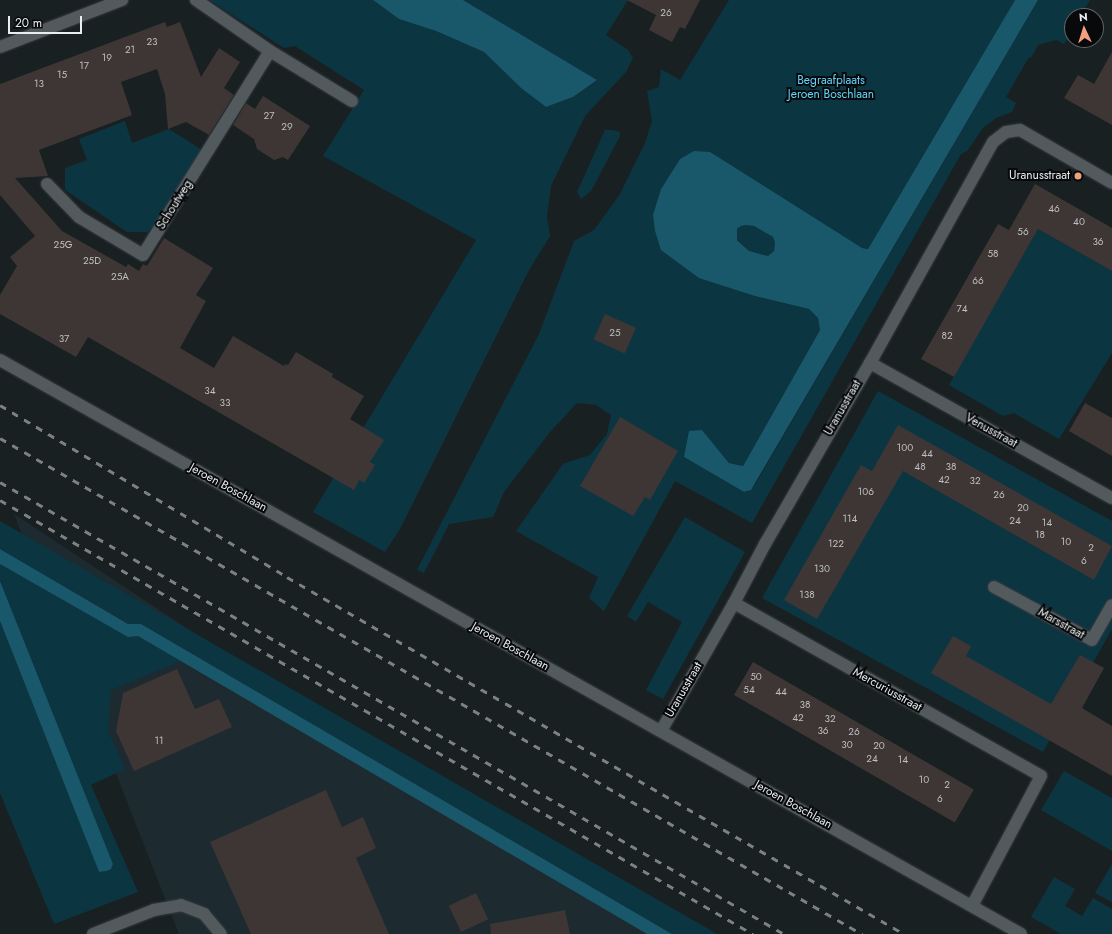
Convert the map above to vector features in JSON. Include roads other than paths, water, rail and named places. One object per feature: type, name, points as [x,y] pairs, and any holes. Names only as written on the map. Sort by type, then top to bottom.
[{"type":"street","points":[[0,47],[121,0]]},
{"type":"street","points":[[196,0],[270,51],[352,101]]},
{"type":"street","name":"Schoutweg","points":[[47,184],[79,217],[143,255],[270,51]]},
{"type":"street","name":"Uranusstraat","points":[[661,731],[734,603],[765,544],[870,363],[993,142],[1006,132],[1020,130],[1112,183]]},
{"type":"street","name":"Jeroen Boschlaan","points":[[0,360],[1021,934]]},
{"type":"street","name":"Venusstraat","points":[[870,363],[1112,498]]},
{"type":"street","name":"Marsstraat","points":[[994,587],[1092,640],[1112,606]]},
{"type":"street","name":"Mercuriusstraat","points":[[734,603],[1041,776],[972,906]]},
{"type":"street","points":[[93,934],[154,910],[181,905],[204,914],[221,934]]},
{"type":"railway","points":[[0,405],[287,577],[904,934]]},
{"type":"railway","points":[[0,438],[862,934]]},
{"type":"railway","points":[[0,482],[784,934]]},
{"type":"railway","points":[[0,500],[753,934]]},
{"type":"place","name":"Uranusstraat","points":[[1078,176]]},
{"type":"park label","name":"Begraafplaats Jeroen Boschlaan","points":[[831,88]]}]
